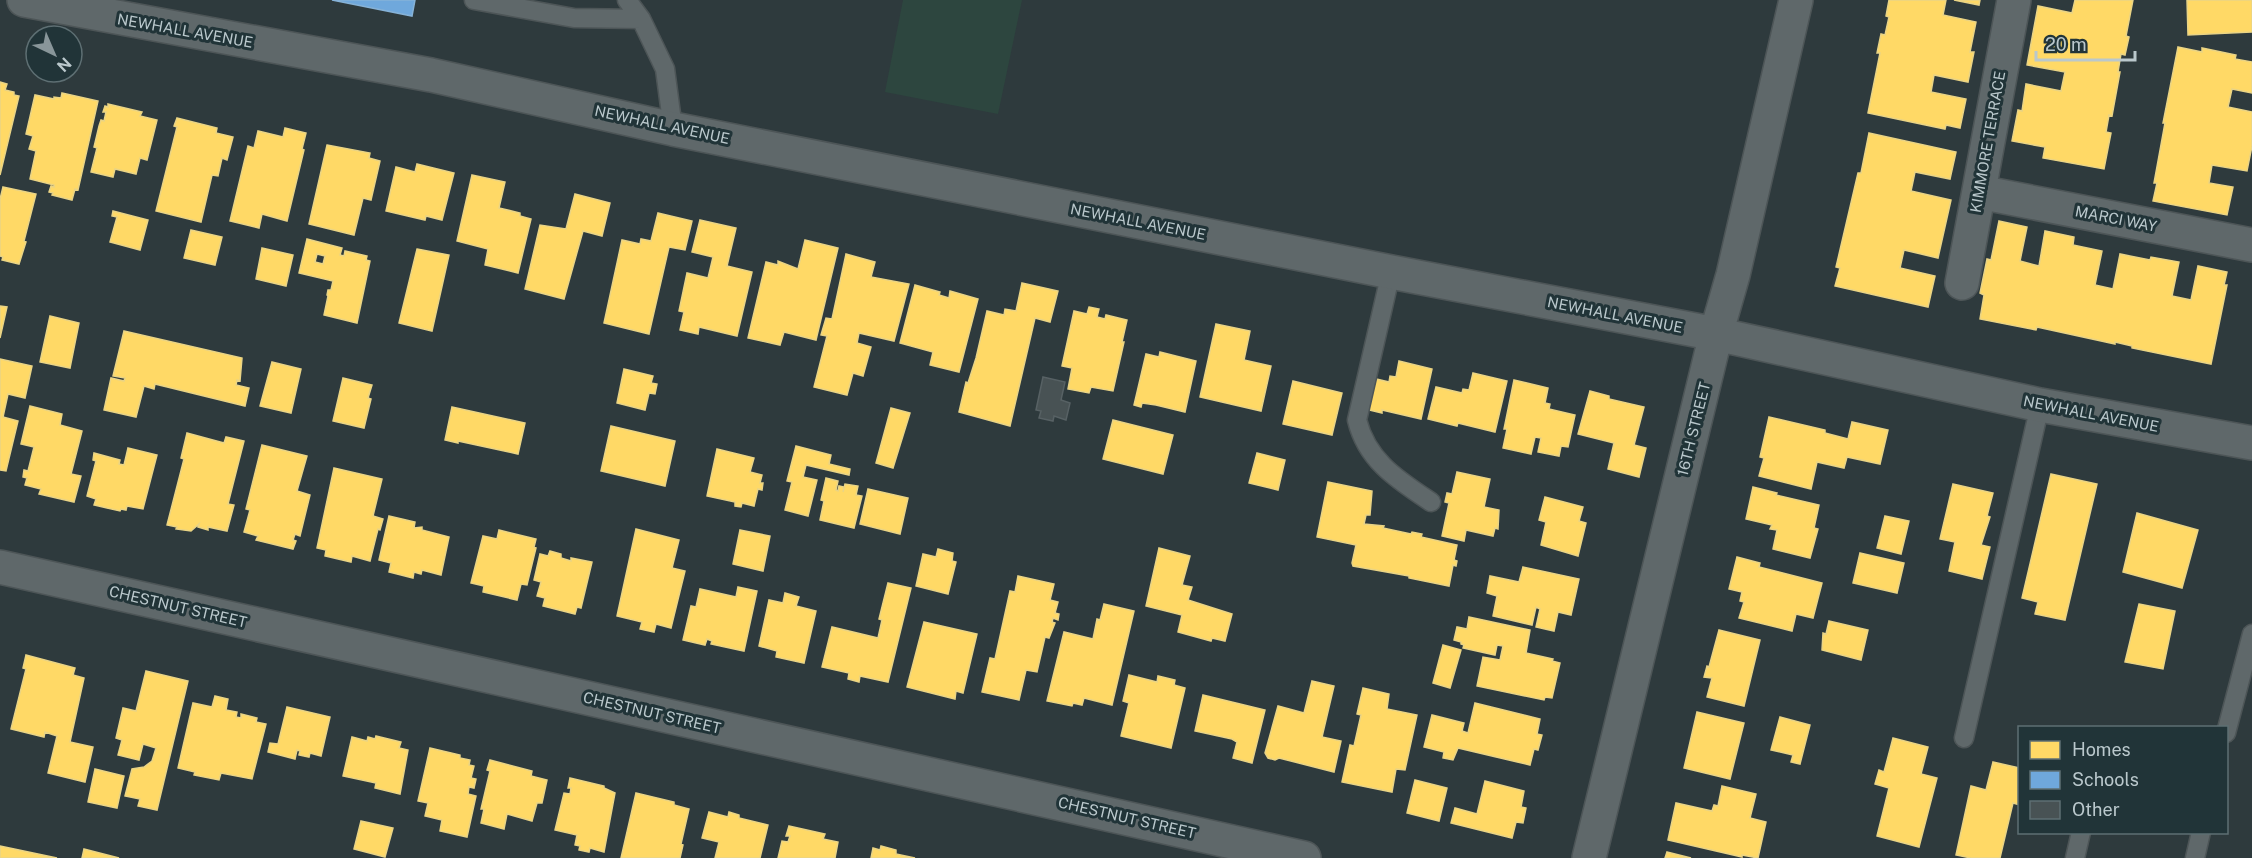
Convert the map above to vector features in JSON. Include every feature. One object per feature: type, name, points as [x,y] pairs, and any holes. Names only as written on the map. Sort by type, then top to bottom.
[{"type":"street","name":"NEWHALL AVENUE","points":[[24,0],[121,10],[673,129],[1391,272],[1716,334],[2040,405],[2252,441]]},
{"type":"street","name":"16TH STREET","points":[[1589,858],[1716,334],[1733,275],[1796,0]]},
{"type":"street","name":"KIMMORE TERRACE","points":[[1962,283],[2014,0]]},
{"type":"street","name":"MARCI WAY","points":[[1979,192],[2252,245]]},
{"type":"street","name":"CHESTNUT STREET","points":[[0,567],[1304,858]]},
{"type":"lane","points":[[474,0],[574,18],[641,19]]},
{"type":"lane","points":[[627,0],[641,19],[664,69],[673,129]]},
{"type":"lane","points":[[1391,272],[1357,420],[1360,435],[1389,474],[1431,502]]},
{"type":"lane","points":[[1964,738],[2040,405]]},
{"type":"lane","points":[[2228,726],[2252,634]]},
{"type":"lane","points":[[2075,858],[2081,834]]},
{"type":"lane","points":[[2195,858],[2201,834]]},
{"type":"green space","points":[[903,0],[1022,0],[998,114],[885,92]]},
{"type":"building: Homes","points":[[1889,0],[1946,0],[1943,15],[1976,22],[1970,52],[1974,52],[1968,82],[1934,75],[1931,92],[1966,99],[1960,128],[1946,125],[1945,129],[1868,113],[1880,53],[1877,53],[1881,34],[1885,35],[1889,17],[1886,16]]},
{"type":"building: Homes","points":[[1954,0],[1980,0],[1979,5]]},
{"type":"building: Homes","points":[[2075,0],[2133,0],[2126,36],[2129,37],[2125,55],[2121,54],[2112,116],[2109,115],[2106,132],[2111,133],[2104,169],[2043,158],[2045,147],[2012,141],[2018,110],[2022,111],[2026,84],[2061,91],[2065,72],[2027,65],[2038,6],[2072,13]]},
{"type":"building: Homes","points":[[2187,0],[2252,0],[2252,32],[2188,35]]},
{"type":"building: Homes","points":[[2178,47],[2202,52],[2202,48],[2236,55],[2235,59],[2252,62],[2252,93],[2232,89],[2228,107],[2252,112],[2252,146],[2247,171],[2212,165],[2209,183],[2233,187],[2227,215],[2153,201],[2165,123],[2163,123]]},
{"type":"building: Homes","points":[[0,82],[7,84],[5,90],[19,96],[0,175]]},
{"type":"building: Homes","points":[[62,93],[98,101],[78,190],[75,189],[72,200],[52,195],[53,193],[49,192],[51,186],[54,187],[54,185],[30,179],[36,151],[29,149],[33,136],[26,134],[35,95],[54,99],[54,97],[61,98]]},
{"type":"building: Homes","points":[[108,104],[142,112],[140,116],[157,120],[147,160],[140,158],[136,174],[115,169],[113,177],[91,172],[99,126],[101,120],[104,121],[106,112],[103,112]]},
{"type":"building: Homes","points":[[177,118],[217,128],[216,133],[233,137],[227,160],[222,158],[218,176],[212,175],[201,222],[156,211],[177,127],[174,126]]},
{"type":"building: Homes","points":[[285,128],[306,133],[287,221],[262,214],[259,228],[230,221],[248,146],[254,148],[258,131],[283,137]]},
{"type":"building: Homes","points":[[1869,133],[1956,152],[1950,179],[1915,172],[1911,191],[1951,200],[1938,258],[1904,250],[1900,268],[1935,276],[1928,307],[1835,286],[1840,268],[1836,267]]},
{"type":"building: Homes","points":[[327,145],[370,153],[369,158],[380,161],[371,200],[363,198],[354,235],[309,224]]},
{"type":"building: Homes","points":[[417,164],[454,173],[442,220],[426,216],[425,220],[386,211],[396,167],[415,172]]},
{"type":"building: Homes","points":[[472,175],[505,182],[499,208],[520,213],[520,216],[531,219],[518,273],[485,265],[488,249],[457,241]]},
{"type":"building: Homes","points":[[3,187],[36,194],[19,264],[2,260],[3,257],[0,256],[0,199]]},
{"type":"building: Homes","points":[[575,194],[610,203],[602,236],[583,231],[564,299],[525,289],[540,225],[566,229]]},
{"type":"building: Homes","points":[[113,211],[148,220],[140,250],[110,242],[117,217],[112,216]]},
{"type":"building: Homes","points":[[658,213],[692,221],[685,250],[669,247],[649,334],[604,323],[622,240],[640,244],[641,239],[651,241]]},
{"type":"building: Homes","points":[[700,220],[736,228],[727,266],[752,272],[737,336],[699,327],[698,334],[680,330],[684,312],[679,311],[687,273],[708,278],[713,257],[692,252]]},
{"type":"building: Homes","points":[[1999,221],[2027,227],[2020,261],[2039,266],[2045,231],[2074,237],[2073,245],[2102,251],[2095,285],[2113,289],[2120,254],[2150,260],[2151,257],[2179,262],[2172,296],[2191,300],[2198,266],[2227,272],[2224,285],[2227,285],[2211,364],[2132,348],[2132,346],[2115,342],[2115,344],[2037,327],[2036,330],[1980,319],[1984,295],[1980,293],[1987,259],[1991,260]]},
{"type":"building: Homes","points":[[191,230],[222,237],[215,265],[184,258]]},
{"type":"building: Homes","points":[[307,239],[342,248],[340,255],[344,256],[345,251],[367,256],[366,260],[370,261],[357,323],[324,315],[328,290],[331,290],[333,281],[299,273]],"holes":[[[317,254],[325,256],[323,264],[315,262]]]},
{"type":"building: Homes","points":[[805,240],[838,248],[816,340],[784,332],[780,345],[748,338],[766,262],[778,265],[778,261],[798,269]]},
{"type":"building: Homes","points":[[262,248],[293,255],[286,286],[256,279]]},
{"type":"building: Homes","points":[[417,249],[449,255],[432,331],[399,323]]},
{"type":"building: Homes","points":[[846,254],[875,262],[871,277],[909,284],[894,341],[859,333],[857,343],[871,347],[863,376],[853,373],[847,395],[814,387],[827,336],[821,335],[826,318],[832,319]]},
{"type":"building: Homes","points":[[1022,283],[1058,291],[1050,322],[1035,318],[1010,426],[959,412],[966,382],[968,383],[976,358],[987,311],[1004,315],[1005,309],[1016,311]]},
{"type":"building: Homes","points":[[915,285],[940,292],[939,295],[949,298],[950,291],[978,299],[959,372],[930,365],[933,352],[900,343]]},
{"type":"building: Homes","points":[[0,306],[7,307],[0,338]]},
{"type":"building: Homes","points":[[1089,307],[1099,309],[1097,317],[1105,319],[1106,315],[1127,320],[1113,391],[1091,387],[1089,393],[1068,389],[1072,368],[1062,366],[1074,311],[1087,314]]},
{"type":"building: Homes","points":[[50,316],[79,323],[70,368],[40,362]]},
{"type":"building: Homes","points":[[1216,324],[1250,331],[1244,360],[1271,366],[1261,411],[1200,397]]},
{"type":"building: Homes","points":[[124,331],[242,358],[240,381],[237,380],[236,385],[249,388],[245,406],[155,384],[154,389],[144,386],[136,417],[104,410],[111,378],[124,381],[125,378],[113,376]]},
{"type":"building: Homes","points":[[1160,352],[1196,361],[1185,412],[1142,403],[1141,407],[1134,405],[1146,354],[1159,357]]},
{"type":"building: Homes","points":[[0,359],[32,366],[25,398],[8,394],[3,417],[18,421],[6,471],[0,470]]},
{"type":"building: Homes","points":[[1399,361],[1432,369],[1421,419],[1382,410],[1382,413],[1365,409],[1372,378],[1389,382],[1390,376],[1396,377]]},
{"type":"building: Homes","points":[[272,362],[301,369],[291,413],[260,406]]},
{"type":"building: Homes","points":[[624,369],[653,376],[651,383],[657,384],[655,394],[649,393],[645,410],[617,403]]},
{"type":"building: Homes","points":[[1473,373],[1507,381],[1495,432],[1428,419],[1436,387],[1462,393],[1463,389],[1469,390]]},
{"type":"building: Homes","points":[[343,378],[372,385],[364,428],[333,421]]},
{"type":"building: Homes","points":[[1514,380],[1548,388],[1545,403],[1550,404],[1549,409],[1575,415],[1568,447],[1561,446],[1559,456],[1538,452],[1541,438],[1535,437],[1531,454],[1503,448],[1507,429],[1504,429]]},
{"type":"building: Homes","points":[[1293,381],[1342,393],[1332,435],[1283,424]]},
{"type":"building: Homes","points":[[1590,391],[1609,396],[1609,399],[1644,407],[1634,445],[1646,448],[1639,477],[1608,469],[1614,443],[1578,434]]},
{"type":"building: Homes","points":[[30,406],[62,414],[60,425],[82,431],[71,474],[81,476],[74,502],[39,494],[41,489],[25,485],[27,478],[23,477],[24,470],[28,471],[34,447],[21,444]]},
{"type":"building: Homes","points":[[452,407],[525,423],[518,454],[445,440]]},
{"type":"building: Homes","points":[[891,408],[910,413],[893,468],[876,463]]},
{"type":"building: Homes","points":[[1769,417],[1825,430],[1825,433],[1848,439],[1852,422],[1888,430],[1880,464],[1847,457],[1844,468],[1817,462],[1811,489],[1759,476],[1764,458],[1760,457]]},
{"type":"building: Homes","points":[[1113,420],[1173,435],[1163,474],[1103,459]]},
{"type":"building: Homes","points":[[611,426],[675,441],[665,486],[601,471]]},
{"type":"building: Homes","points":[[187,433],[224,443],[226,437],[244,441],[228,504],[234,505],[227,531],[208,527],[208,530],[198,527],[199,524],[191,531],[167,525],[184,459],[181,458]]},
{"type":"building: Homes","points":[[262,445],[307,456],[297,491],[310,495],[300,536],[295,534],[293,540],[296,541],[293,549],[256,540],[258,536],[244,532],[250,510],[246,509]]},
{"type":"building: Homes","points":[[796,446],[831,455],[829,464],[850,469],[849,475],[806,465],[803,477],[817,480],[808,516],[785,510],[792,482],[787,481]]},
{"type":"building: Homes","points":[[128,448],[157,455],[143,509],[127,506],[126,510],[121,509],[120,511],[94,505],[96,499],[87,496],[96,461],[93,460],[94,453],[120,460],[119,464],[124,465]]},
{"type":"building: Homes","points":[[717,449],[754,458],[750,472],[762,475],[760,483],[763,483],[762,490],[758,489],[754,506],[742,503],[741,507],[735,506],[735,502],[707,496]]},
{"type":"building: Homes","points":[[1257,453],[1285,460],[1278,490],[1249,483]]},
{"type":"building: Homes","points":[[334,468],[382,479],[373,516],[383,519],[380,530],[378,529],[370,561],[352,556],[351,562],[325,556],[326,550],[317,548]]},
{"type":"building: Homes","points":[[1457,472],[1490,479],[1484,507],[1499,510],[1498,529],[1495,528],[1493,536],[1466,530],[1464,541],[1442,536],[1449,503],[1445,502],[1447,493],[1452,494]]},
{"type":"building: Homes","points":[[2051,474],[2097,484],[2065,620],[2035,614],[2038,602],[2022,598]]},
{"type":"building: Homes","points":[[826,478],[838,481],[836,490],[838,491],[839,486],[844,487],[843,492],[845,484],[858,486],[856,495],[862,496],[854,528],[820,520],[824,501],[821,500]]},
{"type":"building: Homes","points":[[1328,482],[1372,491],[1370,515],[1366,515],[1364,524],[1384,526],[1383,528],[1411,534],[1412,532],[1422,534],[1421,537],[1457,545],[1454,560],[1457,561],[1456,566],[1453,565],[1449,586],[1353,566],[1356,545],[1317,537]]},
{"type":"building: Homes","points":[[1953,484],[1993,493],[1987,516],[1990,517],[1981,545],[1990,547],[1982,579],[1949,571],[1955,542],[1940,539]]},
{"type":"building: Homes","points":[[1753,487],[1819,505],[1814,528],[1818,529],[1810,558],[1773,549],[1777,530],[1770,529],[1772,525],[1746,519]]},
{"type":"building: Homes","points":[[868,489],[908,498],[900,534],[860,524]]},
{"type":"building: Homes","points":[[1545,497],[1583,507],[1579,521],[1586,523],[1578,556],[1541,545],[1546,522],[1539,520]]},
{"type":"building: Homes","points":[[2137,513],[2198,530],[2182,588],[2123,572]]},
{"type":"building: Homes","points":[[389,516],[415,522],[414,528],[422,527],[422,530],[449,537],[441,575],[422,570],[421,574],[414,572],[413,578],[389,572],[391,563],[379,560]]},
{"type":"building: Homes","points":[[1885,516],[1909,521],[1901,554],[1877,548]]},
{"type":"building: Homes","points":[[636,529],[679,540],[672,568],[685,571],[671,628],[656,624],[654,632],[640,629],[642,622],[617,616]]},
{"type":"building: Homes","points":[[499,530],[536,539],[527,585],[521,584],[517,600],[483,592],[484,586],[471,583],[483,536],[497,539]]},
{"type":"building: Homes","points":[[740,530],[770,536],[763,571],[733,564]]},
{"type":"building: Homes","points":[[1159,548],[1190,556],[1182,585],[1192,587],[1188,600],[1232,614],[1225,641],[1212,638],[1211,641],[1178,632],[1182,615],[1146,606]]},
{"type":"building: Homes","points":[[938,549],[953,553],[952,561],[956,562],[948,594],[916,586],[923,554],[936,557]]},
{"type":"building: Homes","points":[[550,551],[561,554],[561,558],[571,561],[571,558],[592,562],[581,608],[577,607],[575,614],[543,606],[545,598],[537,596],[541,582],[534,580],[540,554],[548,556]]},
{"type":"building: Homes","points":[[1860,553],[1904,563],[1897,593],[1853,583]]},
{"type":"building: Homes","points":[[1737,557],[1760,563],[1759,567],[1822,583],[1813,618],[1796,614],[1792,631],[1739,618],[1744,602],[1740,601],[1742,592],[1729,589]]},
{"type":"building: Homes","points":[[1523,567],[1579,579],[1571,615],[1558,612],[1554,631],[1536,627],[1540,609],[1536,607],[1532,625],[1493,616],[1497,596],[1487,593],[1490,576],[1519,582]]},
{"type":"building: Homes","points":[[1018,576],[1054,584],[1050,600],[1058,602],[1055,613],[1059,614],[1058,620],[1053,618],[1052,622],[1055,623],[1049,638],[1045,637],[1037,672],[1026,670],[1019,700],[982,692],[990,658],[995,659],[1010,591],[1015,592]]},
{"type":"building: Homes","points":[[888,583],[911,588],[888,682],[860,676],[859,682],[848,679],[849,673],[822,667],[832,627],[878,638],[882,620],[879,619]]},
{"type":"building: Homes","points":[[738,587],[757,591],[744,651],[711,644],[712,641],[707,639],[705,645],[683,640],[691,606],[696,607],[700,589],[736,597]]},
{"type":"building: Homes","points":[[785,593],[799,597],[796,606],[816,611],[804,663],[776,657],[777,651],[759,646],[769,600],[783,603]]},
{"type":"building: Homes","points":[[1104,604],[1134,611],[1112,705],[1084,698],[1082,705],[1073,703],[1072,706],[1047,701],[1064,632],[1093,639],[1097,619],[1100,620]]},
{"type":"building: Homes","points":[[2139,604],[2175,611],[2163,669],[2125,662]]},
{"type":"building: Homes","points":[[1469,617],[1530,630],[1526,653],[1553,659],[1552,661],[1560,663],[1552,698],[1545,697],[1544,700],[1477,686],[1483,657],[1500,660],[1503,646],[1497,645],[1495,655],[1463,648],[1464,645],[1461,642],[1454,640],[1457,627],[1467,629]]},
{"type":"building: Homes","points":[[1829,621],[1868,630],[1861,660],[1822,650],[1823,633],[1826,634]]},
{"type":"building: Homes","points":[[924,622],[977,634],[963,693],[956,691],[955,699],[907,687]]},
{"type":"building: Homes","points":[[1719,630],[1760,640],[1744,706],[1707,697],[1712,678],[1704,677]]},
{"type":"building: Homes","points":[[1443,645],[1461,650],[1450,688],[1433,683]]},
{"type":"building: Homes","points":[[26,655],[75,668],[73,675],[84,678],[70,742],[93,747],[85,782],[48,773],[57,736],[45,732],[44,737],[11,729],[26,669],[23,668]]},
{"type":"building: Homes","points":[[146,671],[188,681],[157,810],[138,806],[140,799],[125,796],[132,769],[144,767],[152,761],[156,748],[143,744],[139,760],[118,755],[122,740],[116,738],[123,708],[136,711]]},
{"type":"building: Homes","points":[[1129,675],[1157,682],[1158,676],[1175,680],[1174,685],[1185,688],[1171,748],[1121,736],[1129,703],[1123,701]]},
{"type":"building: Homes","points":[[1312,681],[1334,686],[1322,737],[1341,741],[1334,772],[1279,758],[1275,760],[1268,758],[1265,753],[1278,706],[1304,713]]},
{"type":"building: Homes","points":[[1363,688],[1389,694],[1387,709],[1417,715],[1405,770],[1396,769],[1392,792],[1342,782],[1350,745],[1354,746],[1361,715],[1357,714]]},
{"type":"building: Homes","points":[[1203,695],[1265,710],[1252,763],[1233,758],[1237,742],[1232,739],[1195,731]]},
{"type":"building: Homes","points":[[215,696],[228,699],[226,710],[237,712],[236,717],[241,718],[241,714],[257,718],[256,722],[266,724],[252,779],[221,773],[219,780],[194,775],[195,772],[178,768],[193,703],[212,707]]},
{"type":"building: Homes","points":[[1475,703],[1540,719],[1537,734],[1542,735],[1538,750],[1534,749],[1530,765],[1458,748],[1453,760],[1443,758],[1444,752],[1424,747],[1432,715],[1464,723],[1462,731],[1468,733]]},
{"type":"building: Homes","points":[[287,707],[330,717],[321,756],[310,753],[309,757],[299,755],[300,751],[297,750],[295,759],[268,752],[270,743],[278,744]]},
{"type":"building: Homes","points":[[1697,712],[1744,723],[1730,779],[1684,768]]},
{"type":"building: Homes","points":[[1780,717],[1810,725],[1800,764],[1791,762],[1793,755],[1771,750]]},
{"type":"building: Homes","points":[[376,736],[401,742],[399,748],[408,750],[400,794],[375,788],[376,783],[343,776],[352,737],[367,741],[368,737],[375,739]]},
{"type":"building: Homes","points":[[1893,738],[1928,747],[1921,774],[1937,778],[1919,847],[1877,836],[1889,788],[1875,784],[1879,770],[1884,772]]},
{"type":"building: Homes","points":[[430,748],[460,755],[460,758],[470,760],[469,765],[474,766],[471,778],[476,779],[474,788],[469,787],[468,794],[476,796],[467,837],[440,831],[442,820],[425,816],[428,803],[418,801]]},
{"type":"building: Homes","points":[[490,760],[532,771],[531,776],[547,780],[542,803],[537,803],[532,821],[507,814],[504,829],[481,823],[484,809],[481,809],[490,771],[487,770]]},
{"type":"building: Homes","points":[[1993,762],[2018,768],[2018,804],[2013,803],[2000,858],[1971,858],[1956,855],[1971,786],[1986,790]]},
{"type":"building: Homes","points":[[95,769],[124,776],[117,808],[88,802]]},
{"type":"building: Homes","points":[[570,778],[604,786],[615,793],[604,852],[590,848],[589,852],[579,850],[580,846],[575,845],[577,835],[555,830],[564,793],[570,794],[571,788],[568,788]]},
{"type":"building: Homes","points":[[1415,780],[1447,788],[1439,821],[1407,813]]},
{"type":"building: Homes","points":[[1485,781],[1524,791],[1521,807],[1526,808],[1523,823],[1516,822],[1512,838],[1451,823],[1455,808],[1477,814]]},
{"type":"building: Homes","points":[[1722,786],[1756,794],[1750,818],[1766,822],[1758,858],[1742,855],[1742,857],[1668,840],[1676,803],[1712,811],[1714,805],[1718,806]]},
{"type":"building: Homes","points":[[636,793],[674,802],[674,805],[689,809],[680,858],[621,858]]},
{"type":"building: Homes","points":[[709,812],[728,817],[729,812],[739,815],[739,818],[768,825],[760,858],[715,858],[719,842],[702,838]]},
{"type":"building: Homes","points":[[361,821],[393,828],[385,857],[354,849]]},
{"type":"building: Homes","points":[[789,826],[825,834],[823,839],[838,842],[835,858],[778,858],[782,841],[788,842],[790,836],[786,836]]},
{"type":"building: Homes","points":[[0,846],[57,858],[0,858]]},
{"type":"building: Homes","points":[[881,846],[896,850],[896,854],[915,858],[871,858],[873,848],[880,850]]},
{"type":"building: Homes","points":[[84,849],[119,858],[82,858]]},
{"type":"building: Homes","points":[[1667,852],[1691,858],[1665,858]]},
{"type":"building: Schools","points":[[332,0],[415,0],[412,16]]},
{"type":"building: Other","points":[[1043,377],[1065,382],[1061,400],[1070,403],[1066,420],[1054,416],[1053,421],[1039,418],[1041,411],[1036,410]]}]
